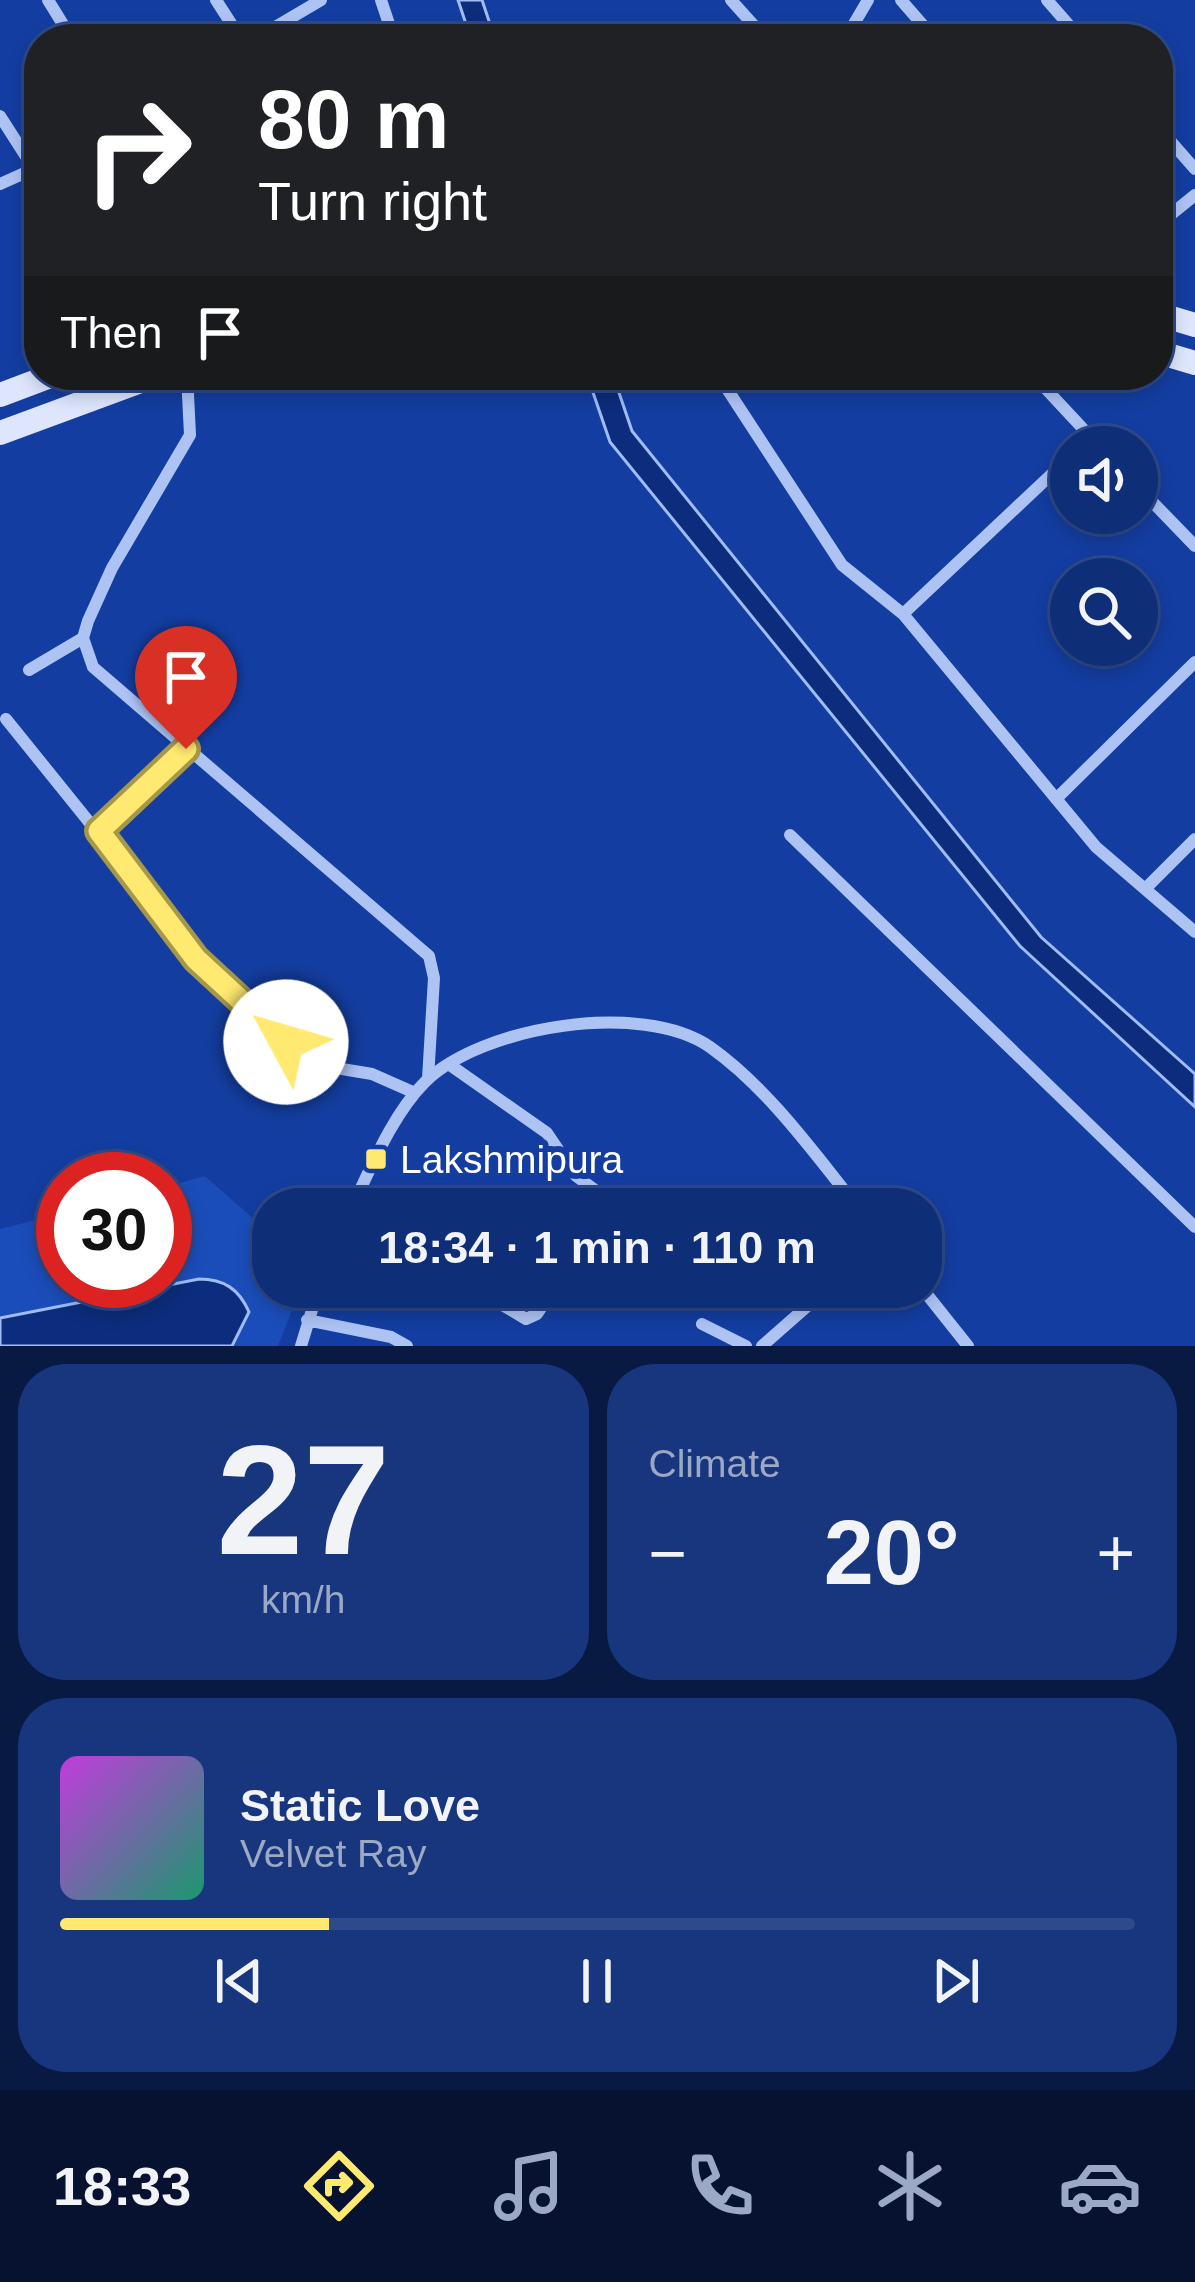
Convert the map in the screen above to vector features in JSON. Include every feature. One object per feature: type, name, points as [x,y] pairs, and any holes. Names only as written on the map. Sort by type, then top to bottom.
[{"type":"main road","points":[[0,434],[118,390]]},
{"type":"street","points":[[280,24],[321,0]]},
{"type":"street","points":[[731,0],[753,24]]},
{"type":"street","points":[[901,0],[921,24]]},
{"type":"street","points":[[1047,0],[1069,24]]},
{"type":"street","points":[[0,116],[24,150]]},
{"type":"street","points":[[1173,144],[1195,169]]},
{"type":"street","points":[[29,670],[83,638],[112,568],[190,435],[188,390]]},
{"type":"street","points":[[728,390],[842,566],[903,614],[1096,847],[1195,932]]},
{"type":"street","points":[[1045,390],[1075,426]]},
{"type":"street","points":[[903,614],[1050,476]]},
{"type":"street","points":[[1158,508],[1195,546]]},
{"type":"street","points":[[83,638],[93,667],[429,956],[434,978],[428,1078]]},
{"type":"street","points":[[1056,799],[1195,662]]},
{"type":"street","points":[[6,719],[231,998],[286,1042],[336,1068],[372,1074],[415,1094]]},
{"type":"street","points":[[99,831],[186,749]]},
{"type":"street","points":[[790,835],[1195,1227]]},
{"type":"street","points":[[1145,890],[1195,839]]},
{"type":"street","points":[[363,1188],[428,1078],[500,1040],[552,1026],[629,1023],[706,1044],[732,1065],[840,1188]]},
{"type":"street","points":[[450,1065],[553,1138],[572,1172],[591,1188]]},
{"type":"street","points":[[301,1346],[311,1308]]},
{"type":"street","points":[[507,1308],[526,1319],[541,1308]]},
{"type":"street","points":[[762,1346],[805,1308]]},
{"type":"street","points":[[938,1308],[968,1346]]},
{"type":"street","points":[[307,1320],[392,1337],[407,1346]]},
{"type":"street","points":[[702,1324],[746,1346]]},
{"type":"shaded area","points":[[458,0],[482,0],[490,24],[466,24]]},
{"type":"shaded area","points":[[592,390],[618,390],[632,431],[1041,937],[1195,1074],[1195,1107],[1020,946],[610,442]]},
{"type":"shaded area","points":[[205,1176],[252,1217],[252,1308],[293,1308],[278,1346],[232,1346],[249,1311],[199,1279],[192,1280],[192,1180]]},
{"type":"shaded area","points":[[36,1220],[36,1308],[51,1308],[0,1318],[0,1229]]},
{"type":"shaded area","points":[[192,1280],[216,1281],[240,1297],[249,1312],[232,1346],[0,1346],[0,1318],[51,1308],[192,1308]]},
{"type":"place","name":"Lakshmipura","points":[[376,1159]]},
{"type":"route","points":[[186,749],[99,831],[196,959],[231,998],[286,1042]]}]
